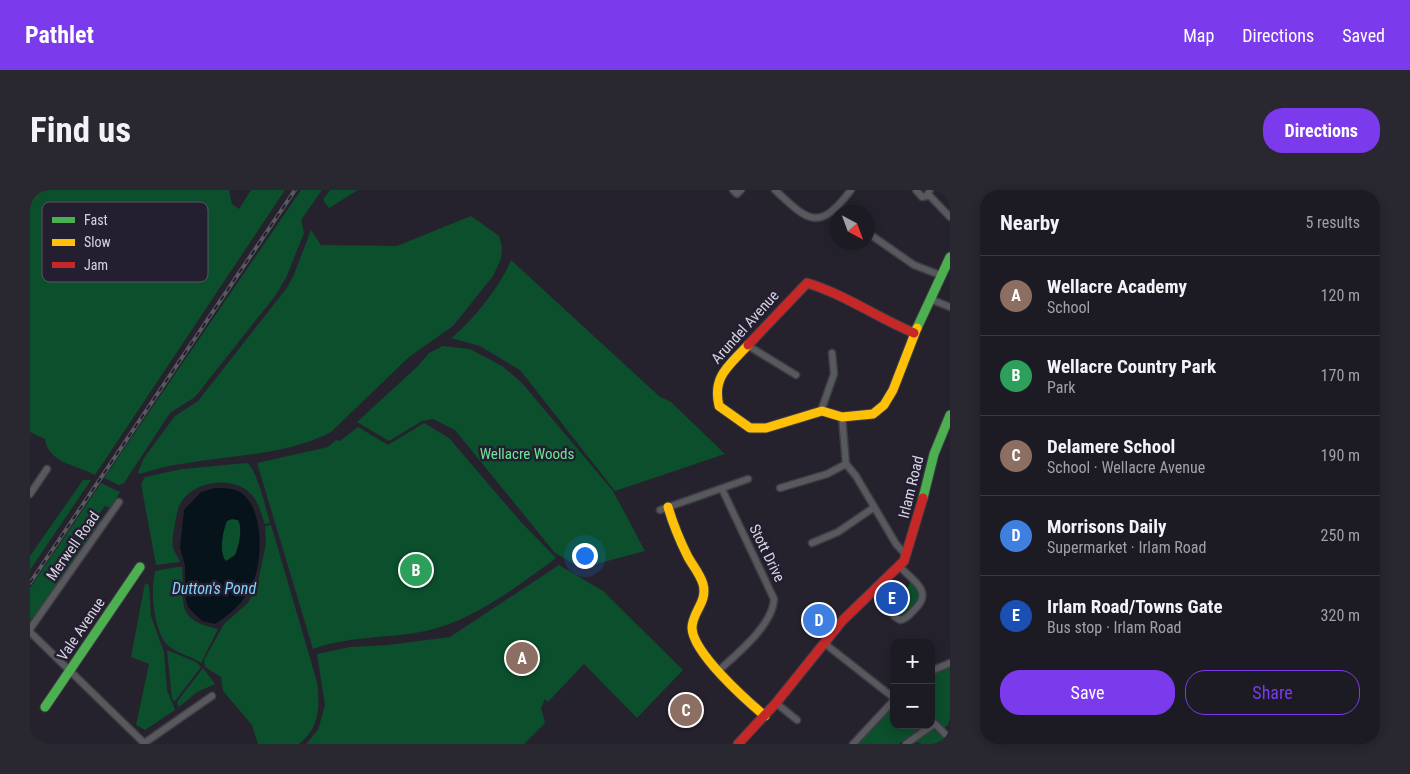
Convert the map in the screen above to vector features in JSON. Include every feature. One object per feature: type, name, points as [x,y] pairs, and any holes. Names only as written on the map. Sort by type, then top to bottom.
[{"type":"street","points":[[775,190],[804,215],[818,217],[830,213]]},
{"type":"street","points":[[841,205],[851,190]]},
{"type":"street","points":[[916,190],[920,196],[929,192],[950,217]]},
{"type":"street","points":[[875,238],[914,265],[940,275]]},
{"type":"street","points":[[835,357],[834,374],[821,411],[842,417],[866,416],[878,411],[893,390],[914,333],[950,257]]},
{"type":"street","name":"Arundel Avenue","points":[[821,411],[758,429],[743,425],[723,410],[717,401],[716,384],[723,372],[747,345],[800,288],[808,283],[820,287],[883,320],[914,333]]},
{"type":"street","points":[[930,299],[950,307]]},
{"type":"street","points":[[747,345],[794,371]]},
{"type":"street","name":"Irlam Road","points":[[738,744],[765,716],[824,642],[860,602],[899,566],[906,555],[934,454],[950,415]]},
{"type":"street","points":[[842,417],[846,464],[856,476],[873,508],[896,544],[906,555]]},
{"type":"street","points":[[780,488],[827,474],[846,464]]},
{"type":"street","points":[[30,494],[47,469]]},
{"type":"street","points":[[748,479],[664,508],[703,584],[704,599],[692,631],[705,654],[718,670],[753,707],[765,716]]},
{"type":"street","name":"Stott Drive","points":[[718,670],[755,636],[772,611],[774,599],[722,489]]},
{"type":"street","name":"Merwell Road","points":[[30,630],[119,502]]},
{"type":"street","points":[[812,543],[838,532],[873,508]]},
{"type":"street","points":[[874,590],[895,617],[900,620],[907,617],[923,600],[924,594],[922,588],[899,566]]},
{"type":"street","name":"Vale Avenue","points":[[45,707],[140,567]]},
{"type":"street","points":[[30,630],[69,671],[147,743],[212,696]]},
{"type":"street","points":[[824,642],[890,696]]},
{"type":"street","points":[[935,669],[950,663]]},
{"type":"street","points":[[776,703],[797,720]]},
{"type":"street","points":[[854,744],[890,704]]},
{"type":"street","points":[[935,725],[950,740]]},
{"type":"street","points":[[906,744],[924,729]]},
{"type":"green space","points":[[30,190],[229,190],[232,204],[239,209],[251,190],[285,190],[95,475],[57,458],[47,447],[45,439],[30,432]]},
{"type":"green space","points":[[301,190],[322,190],[301,220],[304,233],[286,278],[275,296],[195,397],[170,413],[124,483],[119,485],[104,478]]},
{"type":"green space","points":[[330,190],[358,190],[329,208],[323,200]]},
{"type":"green space","points":[[471,216],[499,236],[502,247],[501,259],[493,276],[453,326],[409,357],[331,432],[295,446],[257,454],[175,465],[140,474],[138,472],[144,458],[175,416],[198,401],[286,289],[293,277],[311,230],[321,245],[397,246]]},
{"type":"green space","points":[[511,260],[660,397],[671,402],[725,454],[615,491],[520,370],[480,346],[451,338],[468,323],[485,302]]},
{"type":"green space","name":"Wellacre Woods","points":[[443,346],[470,349],[502,366],[522,383],[613,491],[645,551],[581,568],[555,553],[455,430],[433,419],[422,421],[389,441],[357,422],[418,366],[429,353]]},
{"type":"green space","points":[[424,423],[449,438],[521,522],[556,558],[478,611],[444,626],[426,631],[342,641],[313,649],[257,463],[328,447],[336,440],[340,441],[358,427],[388,445]]},
{"type":"green space","points":[[247,463],[258,481],[270,523],[265,524],[255,499],[242,487],[221,483],[199,487],[190,492],[178,509],[173,545],[180,562],[156,565],[141,484],[145,477],[182,469]]},
{"type":"green space","points":[[83,480],[91,480],[30,570],[30,556]]},
{"type":"green space","points":[[101,483],[120,492],[111,508],[105,506],[99,514],[101,521],[35,616],[30,620],[30,588]]},
{"type":"green space","points":[[227,520],[238,520],[240,538],[235,555],[226,562],[222,553],[223,535]]},
{"type":"green space","points":[[271,525],[317,682],[318,708],[315,724],[299,744],[258,744],[252,725],[223,691],[221,677],[205,667],[204,660],[224,624],[248,603],[257,586],[266,544],[265,526]]},
{"type":"green space","points":[[559,565],[603,591],[683,670],[637,718],[584,664],[548,702],[545,699],[541,708],[545,723],[524,744],[306,744],[318,730],[325,705],[317,654],[350,647],[388,645],[450,637]]},
{"type":"green space","points":[[182,567],[183,600],[188,615],[204,625],[218,629],[201,663],[170,647],[160,633],[157,623],[153,601],[155,573],[156,571]]},
{"type":"green space","points":[[911,582],[921,596],[905,615],[899,616],[885,599],[903,594]]},
{"type":"green space","points":[[145,583],[149,585],[151,616],[164,652],[167,690],[175,710],[145,730],[136,725],[149,664],[131,657]]},
{"type":"green space","points":[[167,650],[196,662],[201,667],[175,701],[172,699]]},
{"type":"green space","points":[[950,666],[950,718],[948,725],[944,728],[935,720],[935,672]]},
{"type":"green space","points":[[203,668],[215,684],[197,692],[179,707],[177,702]]},
{"type":"green space","points":[[890,708],[890,729],[919,729],[899,744],[857,744]]},
{"type":"green space","points":[[933,729],[944,739],[943,744],[921,744],[916,742]]},
{"type":"water","name":"Dutton's Pond","points":[[215,488],[238,491],[247,498],[253,508],[259,535],[260,549],[256,575],[252,585],[236,607],[215,624],[202,621],[188,607],[185,596],[185,565],[180,548],[184,510],[201,492]],"holes":[[[232,519],[238,520],[240,532],[238,547],[235,555],[226,561],[222,552],[225,525],[227,521]]]},
{"type":"railway","points":[[30,583],[295,190]]},
{"type":"traffic: fast","points":[[917,328],[950,257]]},
{"type":"traffic: fast","points":[[923,498],[934,454],[950,415]]},
{"type":"traffic: fast","points":[[45,707],[140,567]]},
{"type":"traffic: slow","points":[[748,345],[720,379],[717,396],[719,406],[750,428],[766,428],[822,411],[842,417],[873,414],[884,405],[893,390],[917,328]]},
{"type":"traffic: slow","points":[[668,507],[682,545],[703,584],[702,602],[694,617],[692,628],[695,638],[711,663],[765,716]]},
{"type":"traffic: jam","points":[[748,345],[807,283],[834,293],[914,333]]},
{"type":"traffic: jam","points":[[738,744],[776,703],[842,621],[904,561],[923,498]]},
{"type":"place","name":"Wellacre Country Park","points":[[416,570]]},
{"type":"place","name":"Irlam Road/Towns Gate","points":[[892,598]]},
{"type":"place","name":"Morrisons Daily","points":[[819,620]]},
{"type":"place","name":"Wellacre Academy","points":[[522,658]]},
{"type":"place","name":"Delamere School","points":[[686,710]]}]
